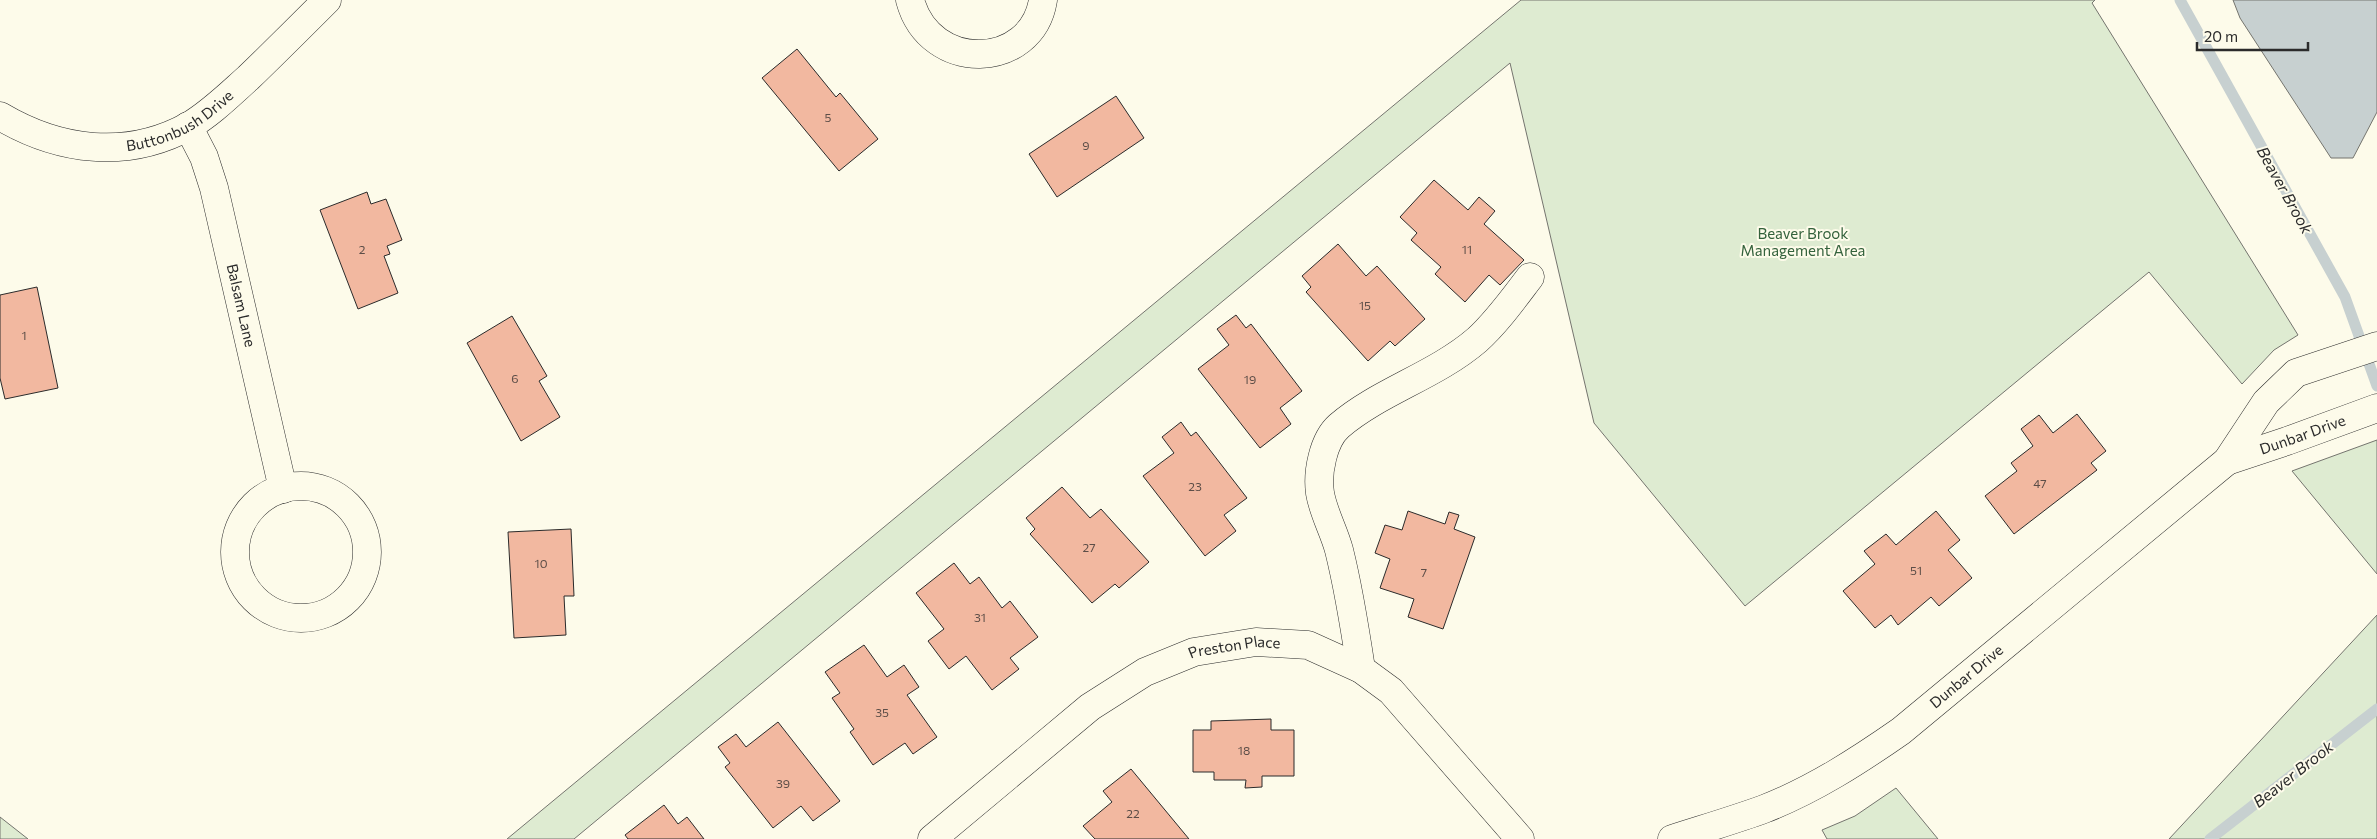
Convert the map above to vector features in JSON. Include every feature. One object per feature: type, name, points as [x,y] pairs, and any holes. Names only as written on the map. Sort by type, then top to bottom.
[{"type":"street","name":"Buttonbush Drive","points":[[0,116],[49,138],[71,145],[99,148],[122,147],[143,143],[188,126],[224,100],[327,0]]},
{"type":"street","points":[[910,0],[914,14],[924,30],[936,42],[953,51],[971,54],[990,54],[1007,47],[1022,37],[1034,22],[1042,0]]},
{"type":"street","name":"Balsam Lane","points":[[188,126],[204,158],[214,188],[283,489]]},
{"type":"street","points":[[1361,669],[1352,604],[1338,548],[1320,493],[1321,456],[1338,427],[1382,398],[1433,371],[1476,340],[1504,311],[1530,277]]},
{"type":"street","name":"Dunbar Drive","points":[[1672,839],[1764,808],[1855,762],[1901,731],[2227,460],[2266,402],[2296,373],[2377,346]]},
{"type":"street","name":"Dunbar Drive","points":[[2227,460],[2377,408]]},
{"type":"street","points":[[300,486],[316,488],[332,494],[346,504],[356,516],[364,531],[366,564],[361,580],[352,594],[340,606],[310,618],[293,618],[277,614],[262,607],[241,582],[235,566],[234,549],[237,533],[244,518],[254,505],[268,495],[283,489],[300,486]]},
{"type":"street","name":"Preston Place","points":[[932,839],[1090,707],[1145,672],[1194,652],[1256,642],[1308,645],[1361,669],[1391,691],[1520,839]]},
{"type":"green space","name":"Beaver Brook Management Area","points":[[1521,0],[2095,0],[2092,3],[2298,335],[2274,350],[2242,384],[2149,272],[1745,606],[1594,423],[1510,63],[574,839],[507,839]]},
{"type":"green space","points":[[2377,440],[2377,574],[2292,471]]},
{"type":"green space","points":[[2377,615],[2377,839],[2169,839]]},
{"type":"green space","points":[[1896,788],[1938,839],[1827,839],[1822,830],[1855,816]]},
{"type":"green space","points":[[0,817],[28,839],[0,839]]},
{"type":"shaded area","points":[[2233,0],[2377,0],[2377,112],[2353,158],[2331,158],[2240,18]]},
{"type":"building","points":[[797,49],[836,97],[840,93],[878,139],[839,171],[762,78]]},
{"type":"building","points":[[1116,96],[1144,138],[1057,197],[1029,154]]},
{"type":"building","points":[[1434,180],[1468,210],[1479,197],[1495,211],[1484,224],[1524,260],[1500,285],[1489,275],[1465,302],[1435,274],[1441,267],[1411,240],[1417,233],[1400,217]]},
{"type":"building","points":[[367,192],[371,204],[386,199],[402,240],[387,246],[390,254],[384,256],[398,293],[358,309],[320,210]]},
{"type":"building","points":[[1338,244],[1366,276],[1377,266],[1425,319],[1395,346],[1390,341],[1368,361],[1306,292],[1311,287],[1302,276]]},
{"type":"building","points":[[37,287],[58,388],[5,399],[0,378],[0,295]]},
{"type":"building","points":[[1236,315],[1246,328],[1251,324],[1302,391],[1280,408],[1291,424],[1260,448],[1198,369],[1229,345],[1217,329]]},
{"type":"building","points":[[512,316],[547,376],[539,381],[560,417],[521,441],[467,343]]},
{"type":"building","points":[[2077,414],[2106,451],[2091,463],[2097,470],[2014,534],[1985,496],[2017,471],[2011,463],[2033,446],[2021,429],[2039,415],[2053,433]]},
{"type":"building","points":[[1181,422],[1191,436],[1196,432],[1247,498],[1224,515],[1236,531],[1205,556],[1143,476],[1174,453],[1162,437]]},
{"type":"building","points":[[1062,487],[1090,518],[1101,509],[1149,562],[1119,588],[1115,584],[1092,603],[1030,534],[1035,529],[1026,518]]},
{"type":"building","points":[[1408,511],[1445,524],[1449,512],[1459,515],[1454,529],[1475,537],[1443,629],[1408,617],[1414,599],[1380,588],[1390,559],[1375,553],[1385,525],[1402,530]]},
{"type":"building","points":[[1936,511],[1960,540],[1948,550],[1972,578],[1939,606],[1931,597],[1898,625],[1891,615],[1875,628],[1843,591],[1875,564],[1864,551],[1886,534],[1896,545]]},
{"type":"building","points":[[571,529],[574,596],[564,596],[566,635],[514,638],[508,532]]},
{"type":"building","points":[[954,563],[970,584],[979,577],[1002,608],[1010,601],[1038,637],[1010,658],[1019,669],[992,690],[966,656],[949,669],[928,641],[944,629],[916,593]]},
{"type":"building","points":[[864,645],[887,677],[904,665],[919,687],[907,695],[937,737],[913,754],[905,743],[873,765],[850,732],[854,729],[832,698],[840,693],[825,672]]},
{"type":"building","points":[[1271,719],[1271,730],[1294,730],[1294,776],[1262,776],[1262,787],[1245,788],[1246,780],[1214,780],[1214,772],[1193,772],[1193,730],[1211,730],[1211,721]]},
{"type":"building","points":[[778,722],[840,801],[813,821],[801,806],[773,828],[725,767],[730,763],[718,747],[736,734],[746,747]]},
{"type":"building","points":[[1131,769],[1189,839],[1095,839],[1083,826],[1112,802],[1103,791]]},
{"type":"building","points":[[664,805],[678,824],[687,817],[704,839],[628,839],[625,835]]},
{"type":"waterway","name":"Beaver Brook","points":[[2180,0],[2345,297],[2377,386]]},
{"type":"waterway","name":"Beaver Brook","points":[[2210,839],[2377,709]]}]
